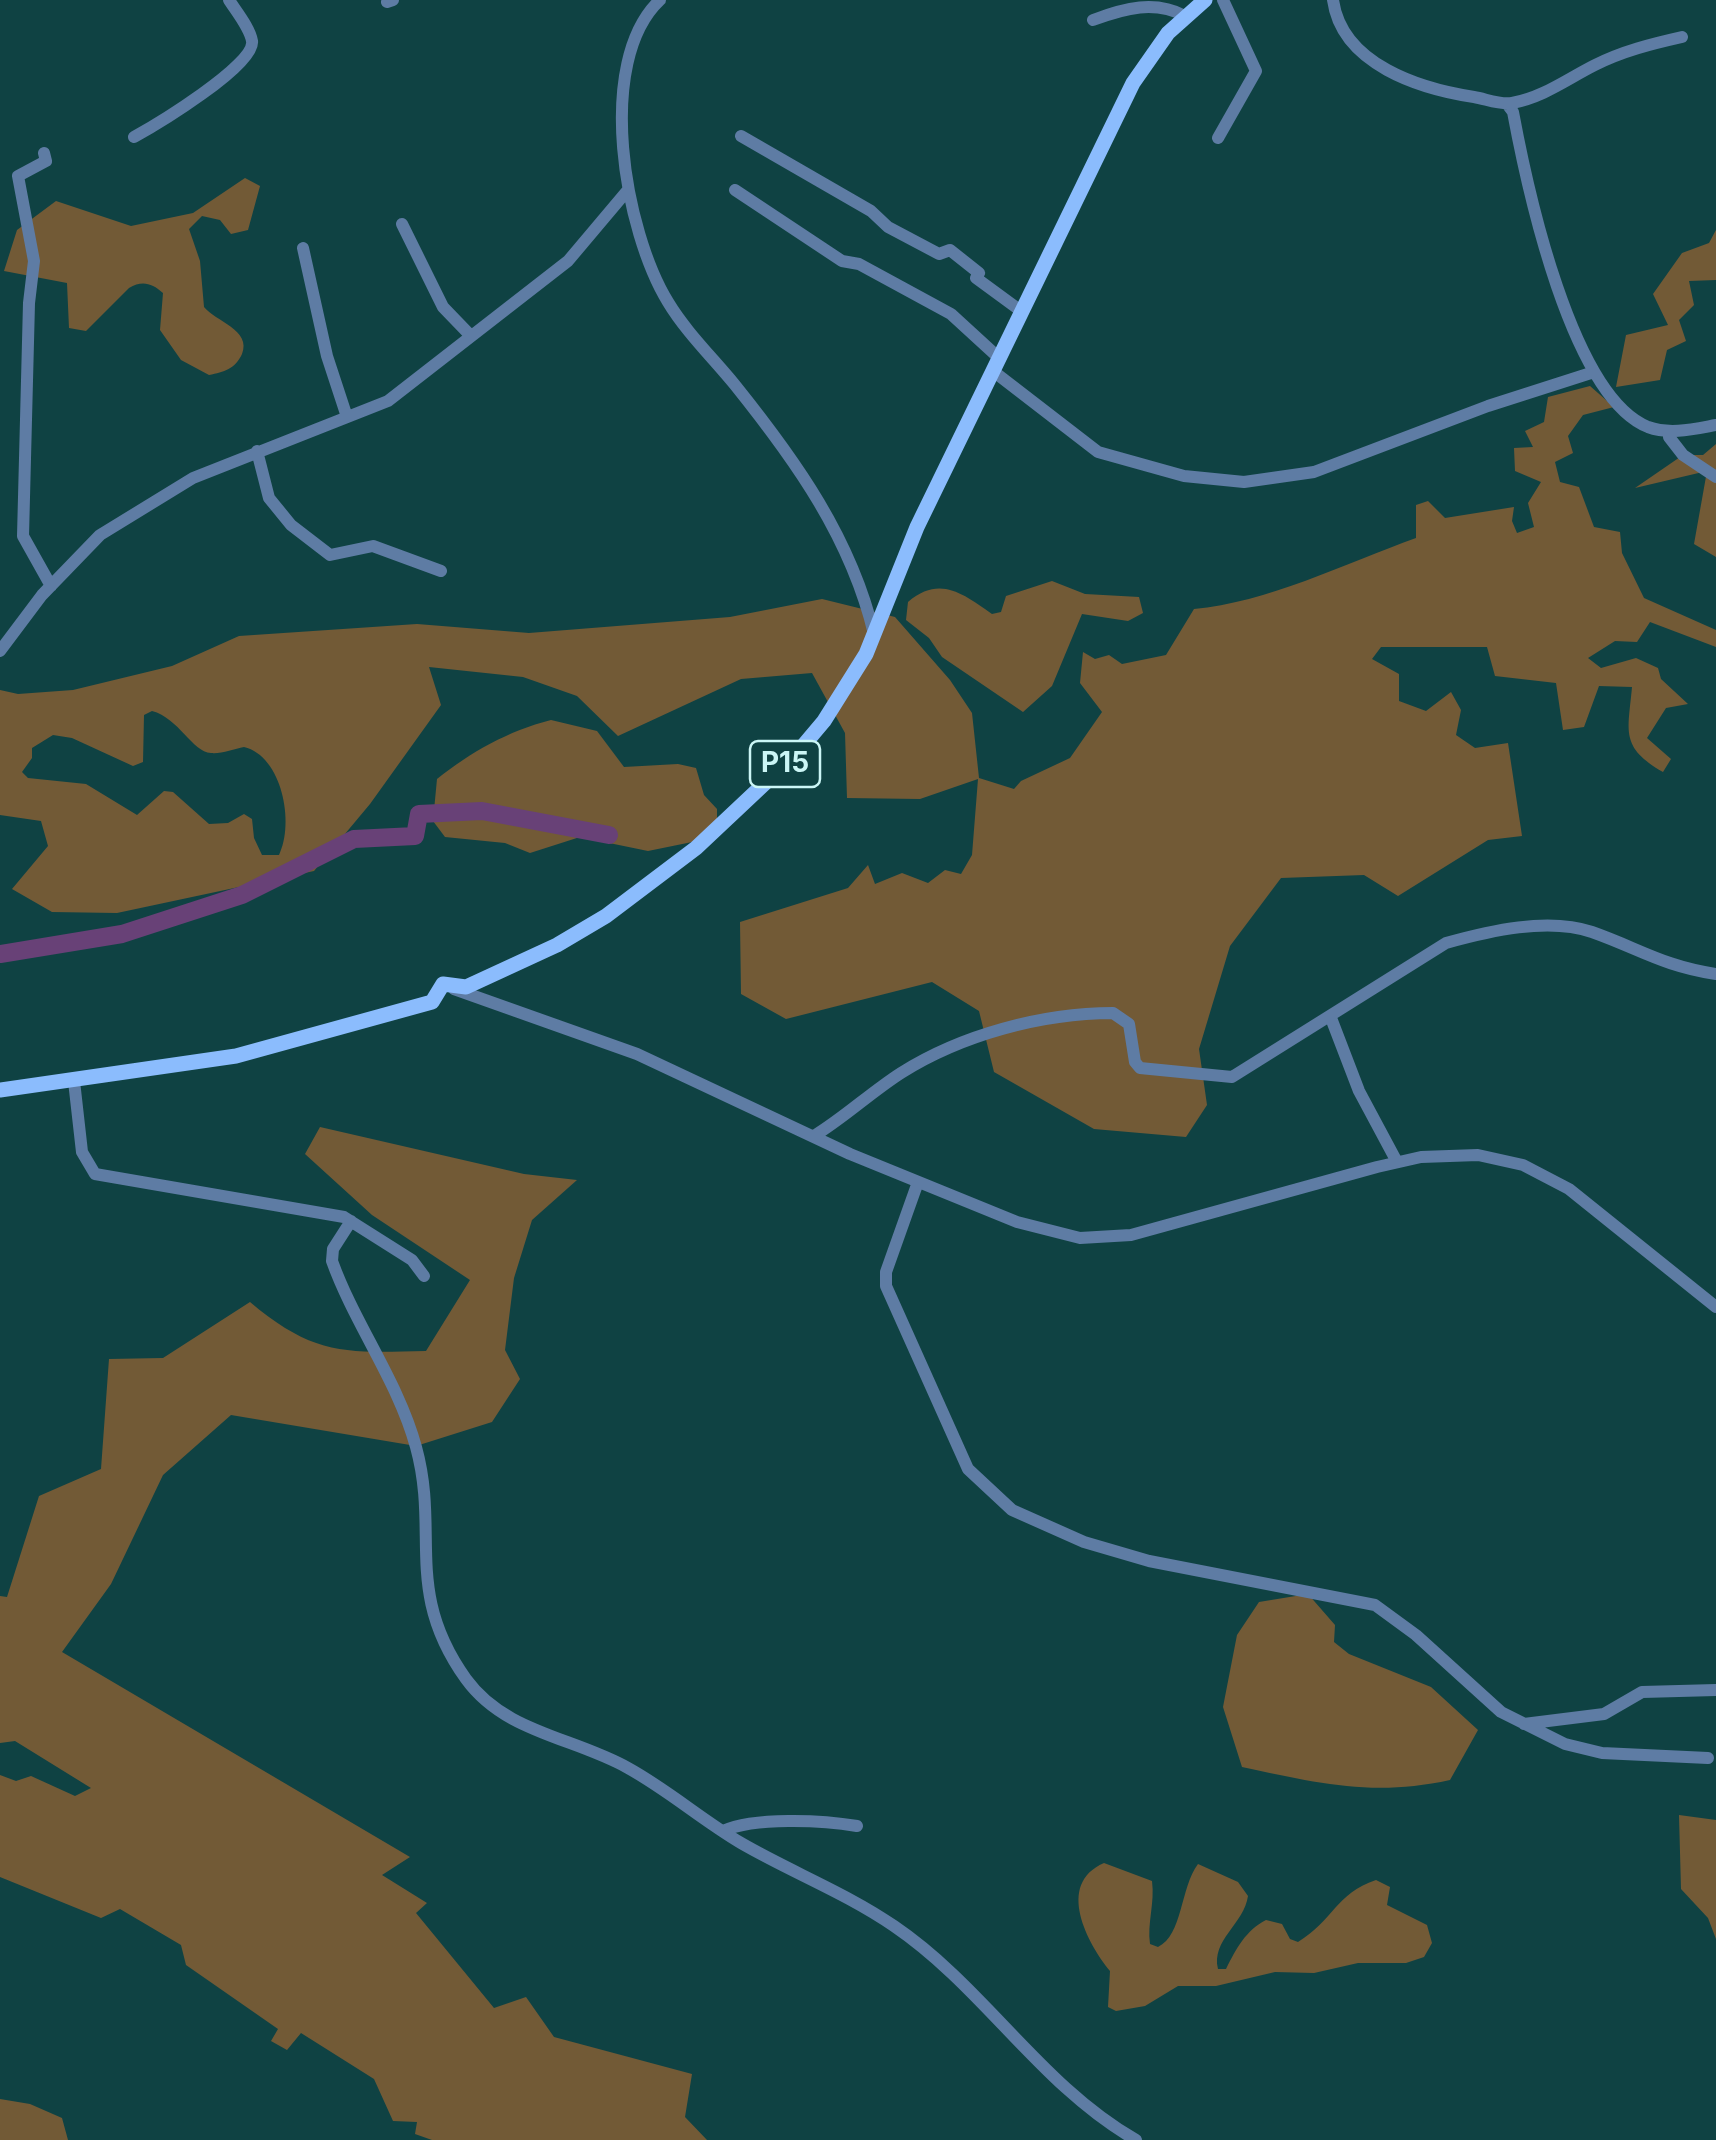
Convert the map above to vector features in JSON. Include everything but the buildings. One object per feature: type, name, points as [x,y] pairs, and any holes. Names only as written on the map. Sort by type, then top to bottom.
[{"type":"main road","name":"P15","points":[[0,1090],[236,1056],[344,1030],[432,1002],[443,984],[466,986],[556,946],[606,916],[696,848],[808,740],[849,684],[874,634],[897,570],[1132,83],[1153,50],[1205,0]]},
{"type":"street","points":[[134,137],[169,118],[228,73],[251,48],[252,40],[229,0]]},
{"type":"street","points":[[1218,138],[1256,72],[1223,0]]},
{"type":"street","points":[[1333,0],[1340,23],[1358,46],[1396,76],[1425,89],[1507,104],[1544,94],[1638,47],[1682,36]]},
{"type":"street","points":[[655,1],[628,58],[623,160],[627,191],[668,302],[804,475],[850,554],[874,634]]},
{"type":"street","points":[[1093,20],[1128,7],[1154,4],[1165,4],[1185,16]]},
{"type":"street","points":[[1507,104],[1514,112],[1542,246],[1594,372],[1644,425],[1670,430],[1716,425]]},
{"type":"street","points":[[741,136],[939,254],[950,250],[979,274],[976,278],[1021,310]]},
{"type":"street","points":[[44,154],[46,161],[18,176],[34,261],[29,303],[23,536],[51,586]]},
{"type":"street","points":[[734,190],[830,254],[859,264],[951,314],[996,364],[1076,438],[1114,459],[1184,476],[1244,482],[1314,472],[1488,406],[1594,372]]},
{"type":"street","points":[[0,650],[51,586],[100,535],[138,508],[257,451],[388,401],[568,261],[627,191]]},
{"type":"street","points":[[402,224],[443,307],[470,335]]},
{"type":"street","points":[[303,248],[327,356],[347,417]]},
{"type":"street","points":[[1670,430],[1669,438],[1682,454],[1716,477]]},
{"type":"street","points":[[257,451],[269,498],[314,544],[330,554],[373,546],[441,571]]},
{"type":"street","points":[[814,1136],[904,1071],[979,1038],[1037,1021],[1113,1013],[1129,1024],[1135,1062],[1140,1068],[1228,1078],[1446,943],[1532,927],[1588,930],[1664,965],[1716,974]]},
{"type":"street","points":[[443,984],[637,1054],[918,1182],[1030,1226],[1098,1240],[1226,1210],[1397,1162],[1478,1154],[1523,1165],[1594,1206],[1716,1307]]},
{"type":"street","points":[[1330,1018],[1360,1091],[1397,1162]]},
{"type":"street","points":[[74,1081],[82,1152],[95,1174],[351,1221],[412,1260],[424,1276]]},
{"type":"street","points":[[918,1182],[886,1272],[886,1286],[958,1448],[982,1486],[1012,1510],[1125,1555],[1375,1606],[1416,1635],[1501,1712],[1536,1733],[1602,1754],[1708,1758]]},
{"type":"street","points":[[351,1221],[333,1249],[332,1261],[416,1446],[423,1483],[424,1578],[431,1610],[450,1653],[494,1711],[627,1767],[723,1831],[861,1906],[919,1944],[964,1980],[1070,2096],[1136,2140]]},
{"type":"street","points":[[1524,1724],[1604,1714],[1642,1692],[1716,1690]]},
{"type":"street","points":[[723,1831],[744,1824],[857,1826]]},
{"type":"shaded area","points":[[245,178],[260,186],[248,230],[231,234],[220,220],[202,216],[189,229],[200,261],[204,307],[237,332],[244,346],[239,359],[224,371],[209,375],[181,360],[160,330],[163,293],[151,285],[143,283],[129,288],[86,331],[69,328],[67,283],[4,271],[17,230],[56,201],[131,226],[193,213]]},
{"type":"shaded area","points":[[1716,230],[1716,280],[1689,281],[1694,305],[1679,320],[1686,341],[1667,350],[1660,380],[1616,387],[1626,335],[1668,325],[1653,294],[1682,253],[1709,243]]},
{"type":"shaded area","points":[[1590,386],[1614,407],[1583,415],[1568,436],[1573,453],[1555,462],[1560,482],[1579,487],[1594,527],[1620,532],[1622,553],[1644,598],[1716,630],[1716,647],[1650,622],[1637,642],[1615,641],[1588,658],[1601,668],[1636,658],[1658,668],[1661,679],[1688,704],[1666,708],[1647,738],[1671,759],[1663,772],[1633,746],[1629,727],[1632,687],[1599,686],[1584,727],[1563,730],[1556,683],[1495,676],[1487,647],[1381,647],[1372,659],[1399,674],[1399,701],[1426,711],[1451,692],[1461,710],[1456,735],[1475,748],[1508,743],[1522,836],[1488,840],[1398,896],[1364,875],[1281,878],[1230,946],[1199,1049],[1207,1105],[1186,1137],[1094,1129],[994,1072],[979,1011],[932,982],[786,1019],[741,994],[740,922],[848,888],[868,865],[875,884],[902,873],[928,883],[945,870],[961,874],[972,855],[978,779],[920,799],[847,798],[845,733],[812,673],[741,679],[618,736],[577,696],[523,677],[429,667],[441,705],[370,804],[314,871],[117,913],[52,912],[12,889],[48,846],[41,821],[0,815],[0,690],[18,694],[73,690],[172,666],[239,636],[417,624],[529,633],[730,617],[822,599],[895,617],[950,680],[972,713],[979,778],[1014,789],[1021,781],[1070,758],[1102,712],[1080,683],[1083,652],[1095,659],[1109,655],[1122,664],[1166,655],[1194,609],[1249,599],[1306,581],[1416,538],[1416,505],[1428,501],[1445,518],[1514,507],[1512,521],[1517,533],[1534,527],[1528,503],[1541,482],[1515,471],[1514,448],[1533,447],[1525,431],[1544,422],[1548,397]],"holes":[[[152,711],[204,751],[219,753],[244,747],[268,763],[282,792],[285,809],[284,842],[279,855],[262,855],[254,838],[252,819],[244,814],[228,823],[209,824],[173,792],[164,791],[137,815],[86,784],[28,778],[22,772],[32,758],[32,748],[53,735],[72,738],[133,766],[143,762],[144,715]]]},
{"type":"shaded area","points":[[1716,444],[1716,557],[1694,544],[1707,471],[1635,488],[1683,455],[1703,455]]},
{"type":"shaded area","points":[[1052,581],[1085,594],[1139,597],[1143,613],[1128,621],[1082,614],[1052,686],[1023,712],[942,657],[929,638],[906,620],[908,602],[931,590],[951,590],[992,614],[1001,612],[1006,596]]},
{"type":"shaded area","points":[[551,720],[597,731],[624,767],[678,764],[696,768],[704,795],[717,809],[717,820],[697,841],[648,851],[580,837],[530,853],[505,843],[445,837],[433,821],[437,779],[491,744]]},
{"type":"shaded area","points":[[320,1127],[524,1174],[577,1180],[532,1220],[514,1278],[505,1350],[520,1379],[492,1422],[416,1446],[231,1415],[163,1475],[111,1584],[62,1652],[410,1857],[382,1875],[427,1903],[416,1913],[494,2008],[526,1997],[554,2037],[692,2074],[685,2117],[707,2140],[432,2140],[415,2134],[417,2122],[393,2121],[374,2079],[301,2033],[287,2050],[271,2041],[278,2029],[186,1965],[181,1945],[120,1909],[101,1918],[0,1877],[0,1775],[16,1781],[31,1776],[75,1796],[91,1788],[15,1741],[0,1743],[0,1596],[7,1597],[39,1496],[101,1469],[109,1359],[163,1358],[250,1302],[293,1333],[332,1348],[426,1351],[470,1280],[372,1215],[305,1154]]},
{"type":"shaded area","points":[[1308,1594],[1335,1625],[1334,1642],[1349,1654],[1431,1687],[1478,1730],[1450,1780],[1370,1788],[1320,1783],[1242,1767],[1223,1707],[1237,1635],[1259,1602]]},
{"type":"shaded area","points":[[1679,1815],[1716,1820],[1716,1939],[1708,1918],[1681,1889]]},
{"type":"shaded area","points":[[1104,1863],[1152,1881],[1150,1944],[1158,1947],[1177,1922],[1198,1864],[1238,1882],[1248,1896],[1219,1949],[1218,1969],[1226,1969],[1247,1935],[1266,1920],[1282,1924],[1290,1939],[1298,1942],[1352,1892],[1376,1880],[1390,1887],[1387,1905],[1427,1925],[1432,1943],[1424,1957],[1406,1963],[1358,1963],[1314,1973],[1275,1972],[1216,1986],[1178,1986],[1145,2006],[1116,2011],[1108,2007],[1110,1971],[1093,1946],[1080,1915],[1081,1885],[1089,1873]]},
{"type":"shaded area","points":[[0,2099],[30,2104],[62,2118],[68,2140],[0,2140]]},
{"type":"waterway","points":[[0,954],[122,934],[242,895],[354,839],[415,836],[419,814],[482,811],[609,835]]}]
